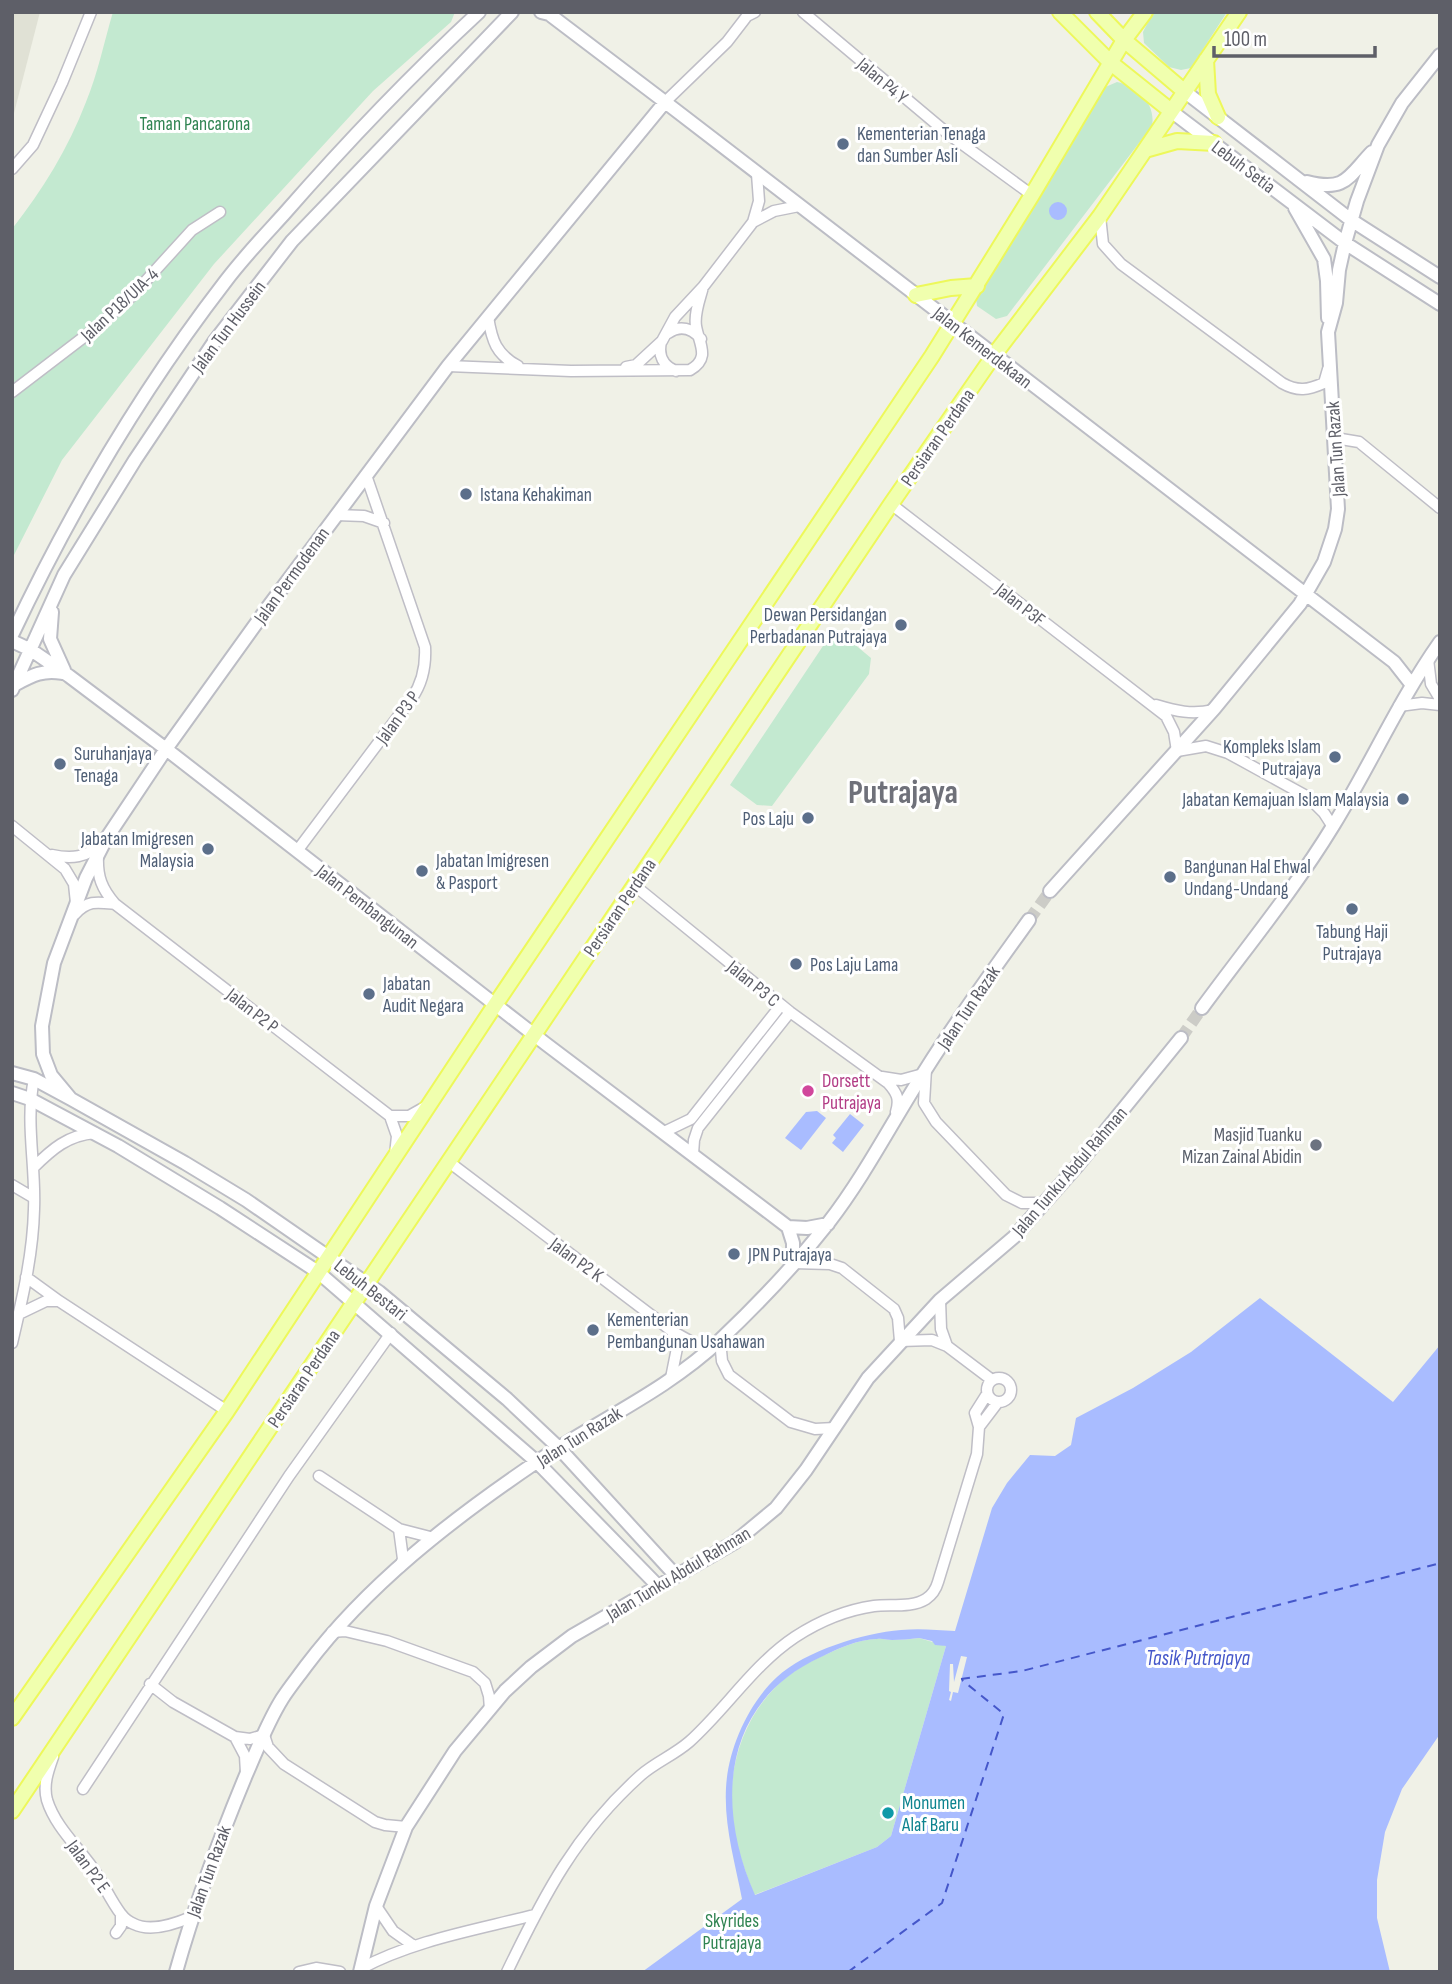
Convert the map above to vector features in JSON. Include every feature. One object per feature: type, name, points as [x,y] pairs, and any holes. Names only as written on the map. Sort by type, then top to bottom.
[{"type":"main road","name":"Lebuh Setia","points":[[1060,12],[1111,63],[1171,111]]},
{"type":"main road","name":"Lebuh Setia","points":[[1097,12],[1124,40],[1184,91]]},
{"type":"main road","points":[[14,1715],[227,1411],[495,1005],[952,324],[1124,40],[1144,12]]},
{"type":"main road","name":"Persiaran Perdana","points":[[12,1811],[891,504],[994,355],[1100,216],[1239,12]]},
{"type":"main road","points":[[1206,60],[1208,93],[1218,117]]},
{"type":"main road","points":[[1144,150],[1177,141],[1213,143]]},
{"type":"main road","points":[[916,295],[977,286]]},
{"type":"street","points":[[12,169],[33,145],[62,83],[90,12]]},
{"type":"street","name":"Jalan Tun Hussein","points":[[12,635],[50,555],[105,458],[225,281],[382,105],[479,12]]},
{"type":"street","name":"Jalan Tun Hussein","points":[[13,687],[64,575],[214,342],[292,241],[512,12]]},
{"type":"street","points":[[665,102],[727,41],[747,16],[755,12]]},
{"type":"street","name":"Jalan P4 Y","points":[[803,12],[947,133],[1032,195]]},
{"type":"street","name":"Jalan Kemerdekaan","points":[[546,13],[1394,662],[1412,685]]},
{"type":"street","points":[[1300,181],[1321,186],[1341,184],[1353,176],[1378,145],[1402,103],[1440,55]]},
{"type":"street","name":"Lebuh Setia","points":[[1184,91],[1351,220],[1440,277]]},
{"type":"street","name":"Jalan Permodenan","points":[[71,1099],[51,1074],[43,1054],[41,1026],[54,963],[86,878],[106,839],[166,749],[336,514],[448,366],[665,102]]},
{"type":"street","name":"Lebuh Setia","points":[[1171,111],[1345,243],[1440,304]]},
{"type":"street","name":"Jalan Tun Razak","points":[[1050,891],[1214,709],[1306,596],[1324,562],[1335,529],[1339,490],[1328,332],[1351,220],[1378,145]]},
{"type":"street","points":[[677,371],[662,360],[660,354],[665,337],[675,317],[703,287],[753,222],[759,201],[757,174]]},
{"type":"street","points":[[1291,202],[1324,259],[1328,332]]},
{"type":"street","points":[[753,222],[775,211],[799,206]]},
{"type":"street","name":"Jalan P18/UIA-4","points":[[12,392],[97,327],[132,296],[192,230],[220,212]]},
{"type":"street","points":[[1100,216],[1103,244],[1121,264],[1292,389],[1304,390],[1324,383],[1329,365]]},
{"type":"street","points":[[448,366],[571,371],[690,370],[700,362],[704,350],[696,325],[703,287]]},
{"type":"street","points":[[488,317],[492,340],[499,353],[521,368]]},
{"type":"street","points":[[615,369],[636,365],[673,330],[686,328],[701,339]]},
{"type":"street","points":[[1335,438],[1359,442],[1440,508]]},
{"type":"street","name":"Jalan P3 P","points":[[297,851],[412,698],[424,674],[425,646],[366,475]]},
{"type":"street","name":"Jalan P3F","points":[[891,504],[1152,704],[1171,722],[1177,751]]},
{"type":"street","points":[[336,514],[365,516],[384,523]]},
{"type":"street","points":[[64,575],[51,614],[50,639],[60,666],[66,674]]},
{"type":"street","name":"Jalan Pembangunan","points":[[12,641],[31,650],[66,674],[166,749],[495,1005],[788,1227]]},
{"type":"street","points":[[1202,1008],[1333,827],[1399,706],[1440,642]]},
{"type":"street","points":[[1428,658],[1433,688],[1440,699]]},
{"type":"street","points":[[13,687],[37,673],[51,671],[66,674]]},
{"type":"street","points":[[1399,706],[1422,703],[1440,705]]},
{"type":"street","name":"Jalan P3F","points":[[1152,704],[1187,713],[1214,709]]},
{"type":"street","points":[[1177,751],[1206,746],[1228,753],[1308,797],[1333,827]]},
{"type":"street","points":[[12,826],[65,869],[74,884],[74,912]]},
{"type":"street","points":[[51,855],[68,859],[79,857],[91,853],[106,839]]},
{"type":"street","name":"Jalan P2 P","points":[[99,853],[102,889],[115,904],[390,1116]]},
{"type":"street","name":"Jalan P3 C","points":[[634,885],[785,1008],[888,1083],[899,1102],[893,1123]]},
{"type":"street","points":[[74,912],[83,905],[93,903],[115,904]]},
{"type":"street","name":"Jalan Tun Razak","points":[[176,1972],[191,1917],[222,1831],[264,1735],[282,1698],[331,1632],[434,1538],[537,1461],[671,1378],[720,1340],[828,1224],[867,1168],[924,1071],[1028,920]]},
{"type":"street","points":[[664,1132],[691,1119],[785,1008]]},
{"type":"street","points":[[693,1153],[698,1128],[785,1008]]},
{"type":"street","name":"Jalan Tunku Abdul Rahman","points":[[360,1970],[376,1906],[406,1827],[455,1751],[505,1691],[572,1636],[735,1542],[776,1508],[868,1378],[940,1300],[998,1252],[1044,1203],[1181,1038]]},
{"type":"street","points":[[878,1075],[901,1080],[924,1071],[924,1103],[936,1122],[1006,1195],[1022,1203],[1044,1203]]},
{"type":"street","name":"Lebuh Bestari","points":[[12,1073],[34,1079],[185,1163],[367,1283],[507,1399],[559,1448],[676,1576]]},
{"type":"street","points":[[12,1343],[26,1277],[34,1198],[30,1099],[34,1079]]},
{"type":"street","name":"Lebuh Bestari","points":[[12,1093],[30,1099],[96,1133],[220,1208],[318,1272],[355,1301],[537,1461],[658,1586]]},
{"type":"street","points":[[394,1159],[397,1136],[390,1116],[410,1116],[430,1104]]},
{"type":"street","points":[[33,1168],[50,1150],[65,1140],[96,1133]]},
{"type":"street","name":"Jalan P2 K","points":[[449,1162],[672,1331],[708,1351]]},
{"type":"street","points":[[12,1185],[34,1198]]},
{"type":"street","points":[[828,1224],[807,1228],[788,1227],[793,1243],[793,1263],[830,1264],[842,1268],[894,1309],[898,1318],[900,1341],[932,1340],[947,1346],[992,1380],[1002,1378],[1010,1385],[1008,1399],[998,1402],[979,1427]]},
{"type":"street","points":[[26,1277],[227,1411]]},
{"type":"street","points":[[940,1300],[941,1329],[947,1346]]},
{"type":"street","points":[[19,1314],[34,1304],[59,1301]]},
{"type":"street","points":[[671,1378],[677,1348],[672,1331]]},
{"type":"street","points":[[83,1789],[289,1476],[391,1333]]},
{"type":"street","points":[[720,1340],[722,1361],[729,1374],[791,1422],[815,1429],[835,1427]]},
{"type":"street","points":[[507,1972],[534,1915],[576,1845],[643,1773],[688,1743],[770,1657],[809,1629],[841,1615],[870,1607],[912,1603],[926,1599],[936,1588],[977,1454],[979,1427],[975,1413],[992,1380]]},
{"type":"street","points":[[987,1394],[998,1402]]},
{"type":"street","points":[[320,1476],[399,1529],[434,1538]]},
{"type":"street","points":[[399,1529],[403,1559],[400,1567]]},
{"type":"street","points":[[331,1632],[345,1631],[387,1641],[473,1672],[485,1683],[490,1709]]},
{"type":"street","points":[[150,1684],[173,1702],[235,1737],[250,1739],[264,1735],[275,1757],[293,1770],[375,1822],[406,1827]]},
{"type":"street","points":[[235,1737],[245,1756],[246,1777]]},
{"type":"street","name":"Jalan P2 E","points":[[57,1747],[45,1783],[47,1799],[63,1830],[91,1865],[121,1914],[136,1925],[144,1927],[179,1922],[191,1917]]},
{"type":"street","points":[[376,1906],[393,1931],[414,1946]]},
{"type":"street","points":[[116,1933],[121,1926],[121,1914]]},
{"type":"street","points":[[360,1970],[387,1955],[414,1946],[534,1915]]},
{"type":"street","points":[[299,1972],[316,1968],[340,1972]]},
{"type":"shaded area","points":[[12,12],[40,12],[12,121]]},
{"type":"green space","name":"Taman Pancarona","points":[[113,12],[455,12],[451,22],[373,91],[214,264],[62,460],[12,559],[12,229],[44,184],[71,136],[94,80]]},
{"type":"green space","points":[[1153,12],[1227,12],[1191,68],[1181,70],[1169,67],[1144,43],[1143,32]]},
{"type":"green space","points":[[1117,82],[1132,87],[1144,97],[1151,110],[1152,126],[1007,316],[996,319],[977,306],[976,298],[1103,88]]},
{"type":"green space","points":[[835,628],[871,658],[869,674],[772,806],[757,805],[730,785]]},
{"type":"green space","points":[[919,1638],[946,1646],[891,1836],[877,1847],[754,1895],[735,1838],[731,1793],[740,1746],[761,1704],[776,1686],[795,1671],[838,1649],[869,1640]]},
{"type":"water","points":[[1058,202],[1064,205],[1067,211],[1064,217],[1058,220],[1052,217],[1049,211],[1052,205]]},
{"type":"water","points":[[817,1111],[826,1118],[801,1150],[785,1138],[806,1112]]},
{"type":"water","points":[[850,1114],[864,1125],[843,1152],[832,1143],[836,1138],[833,1135]]},
{"type":"water","name":"Tasik Putrajaya","points":[[1260,1298],[1393,1402],[1440,1345],[1440,1734],[1402,1789],[1385,1832],[1377,1880],[1377,1918],[1390,1972],[642,1972],[742,1899],[731,1844],[726,1788],[731,1758],[741,1728],[767,1688],[777,1677],[803,1659],[852,1639],[908,1629],[955,1631],[992,1508],[1007,1483],[1030,1455],[1055,1456],[1071,1445],[1076,1418],[1133,1388],[1191,1352]],"holes":[[[919,1638],[932,1641],[935,1645],[946,1646],[891,1836],[877,1847],[755,1895],[742,1861],[732,1792],[736,1759],[746,1728],[763,1701],[788,1676],[848,1645],[879,1639]]]},
{"type":"pier","points":[[961,1656],[967,1657],[958,1693],[953,1692],[951,1701],[950,1664],[953,1664],[954,1682]]},
{"type":"ferry route","points":[[961,1679],[1022,1671],[1437,1564],[1440,1561]]},
{"type":"ferry route","points":[[848,1972],[942,1903],[1004,1714],[962,1680]]},
{"type":"tunnel","points":[[1029,920],[1050,891]]},
{"type":"tunnel","points":[[1181,1038],[1202,1008]]},
{"type":"place","name":"Kementerian Tenaga dan Sumber Asli","points":[[843,144]]},
{"type":"place","name":"Istana Kehakiman","points":[[466,494]]},
{"type":"place","name":"Dewan Persidangan Perbadanan Putrajaya","points":[[901,625]]},
{"type":"place","name":"Kompleks Islam Putrajaya","points":[[1335,757]]},
{"type":"place","name":"Suruhanjaya Tenaga","points":[[60,764]]},
{"type":"place","name":"Jabatan Kemajuan Islam Malaysia","points":[[1403,799]]},
{"type":"place","name":"Pos Laju","points":[[808,818]]},
{"type":"place","name":"Jabatan Imigresen Malaysia","points":[[208,849]]},
{"type":"place","name":"Jabatan Imigresen & Pasport","points":[[422,871]]},
{"type":"place","name":"Bangunan Hal Ehwal Undang-Undang","points":[[1170,877]]},
{"type":"place","name":"Tabung Haji Putrajaya","points":[[1352,909]]},
{"type":"place","name":"Pos Laju Lama","points":[[796,964]]},
{"type":"place","name":"Jabatan Audit Negara","points":[[369,994]]},
{"type":"place","name":"Dorsett Putrajaya","points":[[808,1091]]},
{"type":"place","name":"Masjid Tuanku Mizan Zainal Abidin","points":[[1316,1145]]},
{"type":"place","name":"JPN Putrajaya","points":[[734,1254]]},
{"type":"place","name":"Kementerian Pembangunan Usahawan","points":[[593,1330]]},
{"type":"place","name":"Monumen Alaf Baru","points":[[888,1813]]},
{"type":"district","name":"Putrajaya","points":[[903,791]]},
{"type":"park label","name":"Skyrides Putrajaya","points":[[732,1931]]}]
